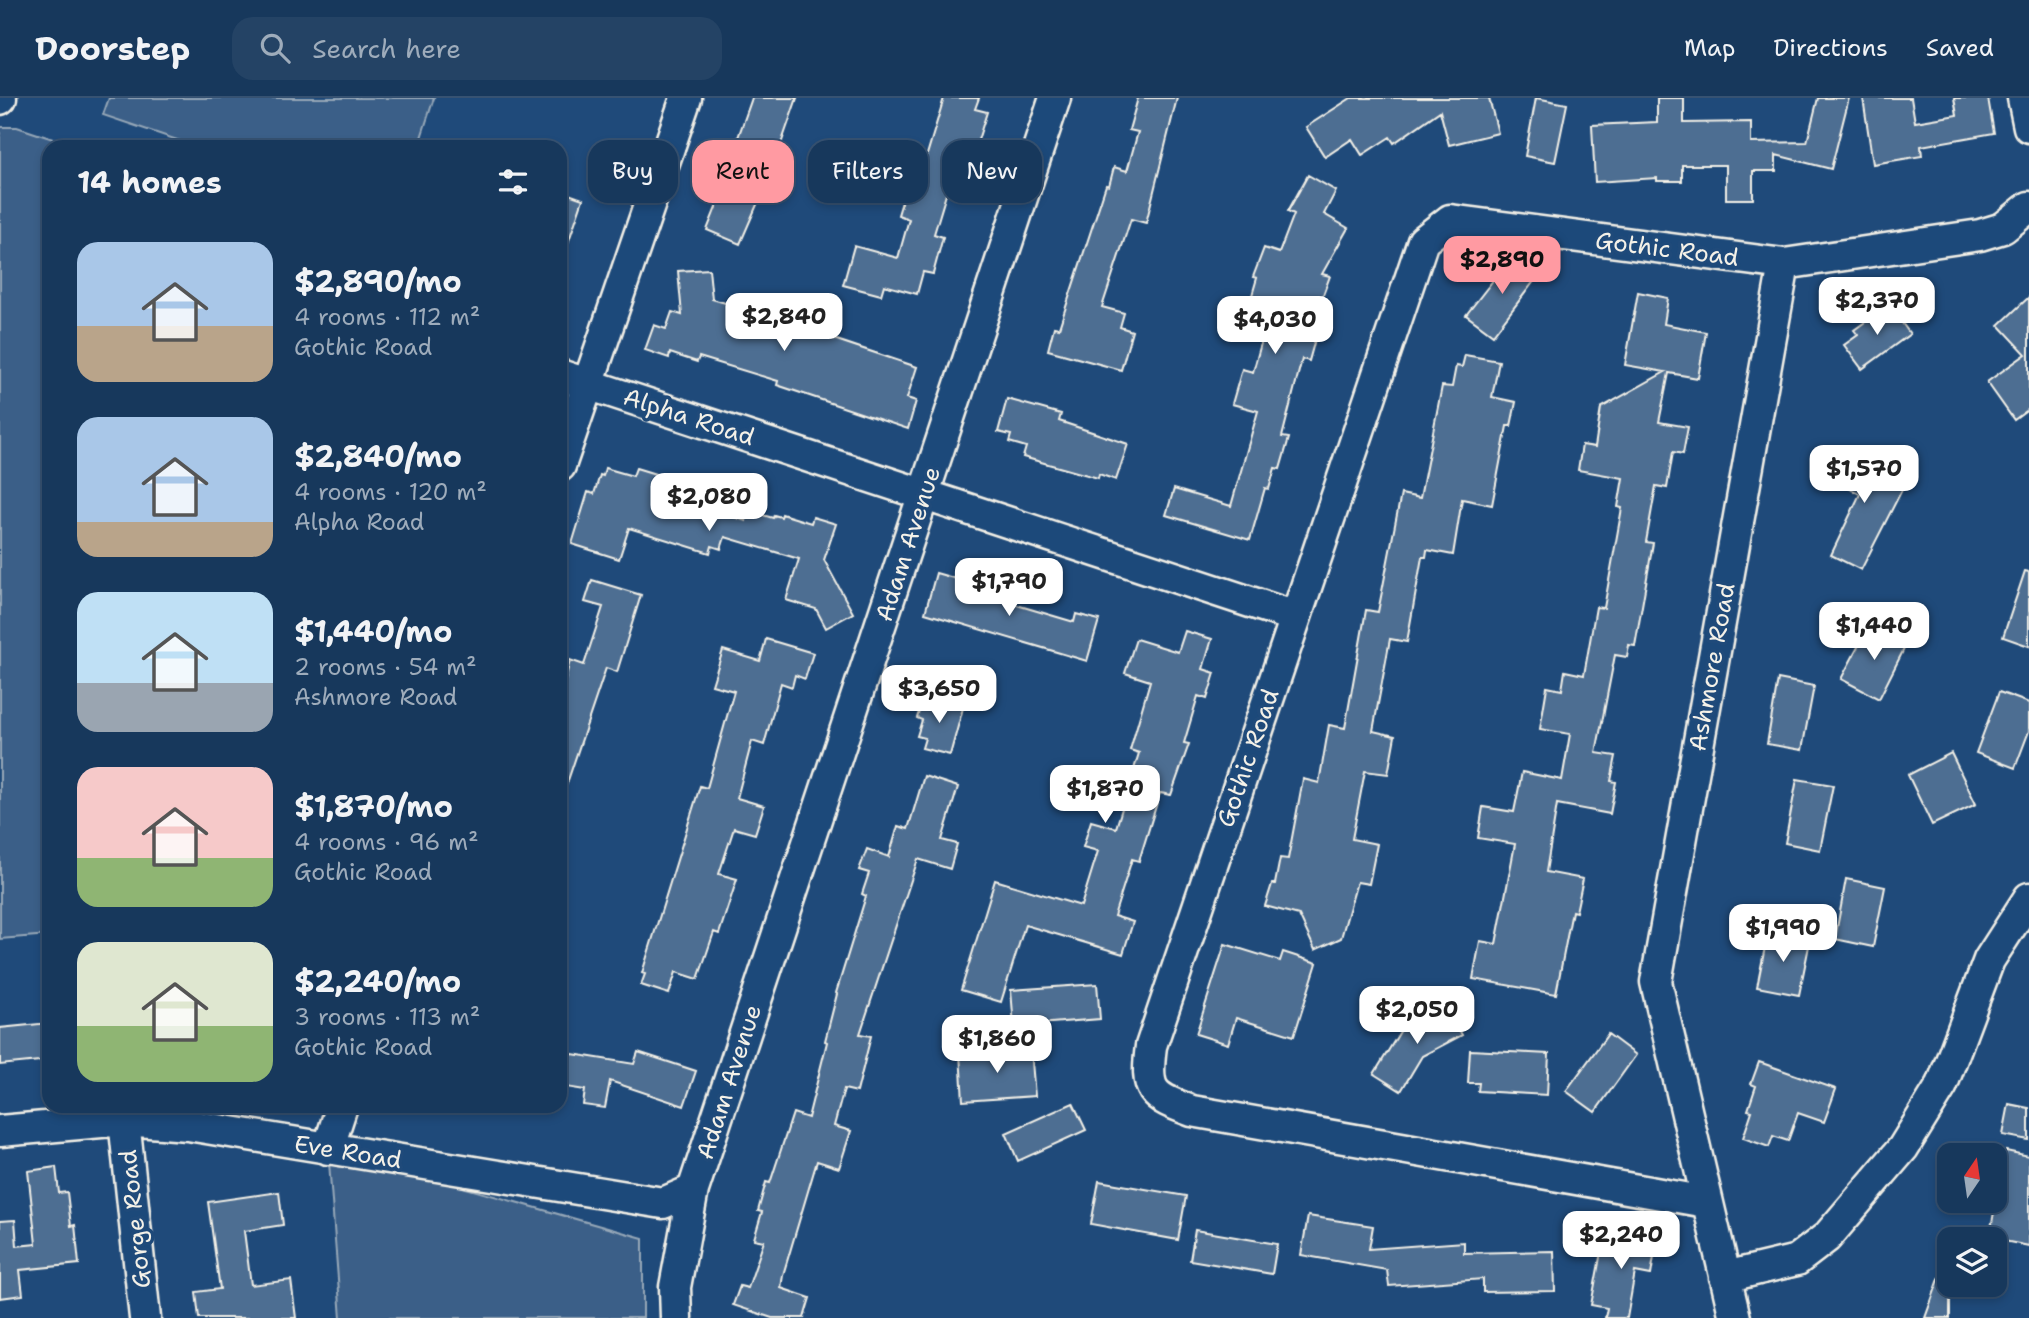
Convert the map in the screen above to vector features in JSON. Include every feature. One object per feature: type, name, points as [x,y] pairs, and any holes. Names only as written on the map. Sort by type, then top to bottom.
[{"type":"street","points":[[567,423],[574,380],[686,98]]},
{"type":"street","name":"Adam Avenue","points":[[676,1318],[675,1287],[693,1190],[1055,98]]},
{"type":"street","points":[[2022,98],[2029,127]]},
{"type":"street","points":[[1784,264],[1980,235],[2003,228],[2029,207]]},
{"type":"street","name":"Gothic Road","points":[[1706,1202],[1192,1111],[1163,1100],[1151,1088],[1147,1072],[1151,1046],[1423,241],[1450,220],[1784,264]]},
{"type":"street","name":"Ashmore Road","points":[[1735,1318],[1656,982],[1784,264]]},
{"type":"street","name":"Alpha Road","points":[[574,380],[1296,617]]},
{"type":"street","points":[[1725,1277],[1797,1260],[1827,1237],[1903,1148],[1942,1085],[1989,960],[2029,898]]},
{"type":"street","points":[[327,1149],[340,1113]]},
{"type":"street","name":"Eve Road","points":[[0,1131],[124,1120],[188,1125],[663,1203],[693,1190]]},
{"type":"street","name":"Gorge Road","points":[[124,1120],[145,1318]]},
{"type":"shaded area","points":[[109,98],[434,98],[420,140],[177,140],[103,115]]},
{"type":"shaded area","points":[[0,127],[17,127],[56,140],[42,140],[42,936],[0,939]]},
{"type":"shaded area","points":[[328,1149],[643,1238],[643,1318],[341,1318]]},
{"type":"building","points":[[752,98],[797,98],[782,140],[737,140]]},
{"type":"building","points":[[944,98],[979,98],[975,109],[987,112],[978,140],[942,140],[943,203],[934,234],[943,237],[933,274],[923,272],[917,294],[884,285],[881,295],[843,285],[854,246],[898,258],[909,219],[898,215],[902,203],[928,203],[928,151]]},
{"type":"building","points":[[1138,98],[1177,98],[1146,223],[1131,219],[1102,307],[1124,313],[1120,327],[1132,331],[1121,370],[1048,350],[1054,327],[1059,328],[1106,185],[1109,186],[1114,167],[1127,171],[1138,132],[1129,130]]},
{"type":"building","points":[[1351,98],[1489,98],[1498,133],[1449,145],[1440,111],[1394,143],[1390,137],[1362,155],[1352,139],[1325,157],[1306,127]]},
{"type":"building","points":[[1536,98],[1567,104],[1555,162],[1525,156]]},
{"type":"building","points":[[1657,98],[1684,98],[1684,123],[1751,122],[1751,143],[1807,142],[1818,98],[1849,98],[1831,169],[1776,155],[1776,171],[1753,171],[1753,199],[1726,199],[1726,165],[1682,165],[1682,181],[1657,181],[1657,178],[1595,182],[1592,125],[1657,122]]},
{"type":"building","points":[[1863,98],[1911,98],[1915,122],[1957,115],[1954,98],[1988,98],[1994,133],[1921,146],[1922,156],[1873,164]]},
{"type":"building","points":[[1308,175],[1336,191],[1324,214],[1348,228],[1322,274],[1330,276],[1310,330],[1317,332],[1309,361],[1302,359],[1282,437],[1289,438],[1280,469],[1275,468],[1269,489],[1265,488],[1250,540],[1166,515],[1174,489],[1231,506],[1258,411],[1232,404],[1242,369],[1253,372],[1267,322],[1246,316],[1257,278],[1253,277],[1264,248],[1279,253],[1294,214],[1288,211]]},
{"type":"building","points":[[567,193],[583,199],[567,246]]},
{"type":"building","points":[[718,203],[758,203],[740,244],[707,230]]},
{"type":"building","points":[[1512,256],[1538,276],[1493,335],[1466,315]]},
{"type":"building","points":[[709,269],[712,299],[752,311],[756,297],[794,309],[789,324],[917,367],[907,398],[916,401],[908,429],[777,385],[778,381],[699,357],[697,362],[670,353],[669,358],[645,350],[654,325],[666,329],[672,312],[682,315],[678,271]]},
{"type":"building","points":[[1638,292],[1668,298],[1664,324],[1706,332],[1698,378],[1669,373],[1659,422],[1688,427],[1683,454],[1673,452],[1667,488],[1656,486],[1646,542],[1653,543],[1635,646],[1629,645],[1627,657],[1615,655],[1596,753],[1616,756],[1611,781],[1616,782],[1610,814],[1557,804],[1546,872],[1583,879],[1576,912],[1572,911],[1556,994],[1473,979],[1480,941],[1496,944],[1515,844],[1478,838],[1483,807],[1514,812],[1522,772],[1562,780],[1570,734],[1540,729],[1547,687],[1562,690],[1565,671],[1584,675],[1596,607],[1604,608],[1622,508],[1618,507],[1623,478],[1578,470],[1582,445],[1595,447],[1601,408],[1665,372],[1625,365]]},
{"type":"building","points":[[2029,297],[2029,409],[2014,420],[1987,382],[2026,354],[1999,325]]},
{"type":"building","points":[[1889,305],[1910,334],[1862,369],[1844,345],[1858,335],[1854,330]]},
{"type":"building","points":[[1465,355],[1499,361],[1492,397],[1516,402],[1511,426],[1507,426],[1492,505],[1462,499],[1453,555],[1427,550],[1426,557],[1422,557],[1407,642],[1390,639],[1373,731],[1395,736],[1388,774],[1365,771],[1352,839],[1377,844],[1369,884],[1357,882],[1341,938],[1315,950],[1299,915],[1265,906],[1272,884],[1275,884],[1280,858],[1288,859],[1303,779],[1319,783],[1329,725],[1345,728],[1366,610],[1378,612],[1401,494],[1420,498],[1442,386],[1452,387],[1456,366],[1462,367]]},
{"type":"building","points":[[1007,399],[1061,414],[1059,421],[1128,444],[1116,480],[1099,474],[1098,478],[1023,457],[1026,447],[1009,442],[1011,435],[998,432]]},
{"type":"building","points":[[1844,448],[1907,480],[1861,570],[1831,555],[1860,494],[1828,477]]},
{"type":"building","points":[[605,468],[633,476],[636,468],[662,476],[659,486],[689,496],[687,502],[746,521],[749,511],[773,518],[774,515],[781,517],[782,514],[811,523],[813,517],[836,524],[824,560],[853,613],[826,628],[816,609],[786,600],[799,559],[725,537],[721,549],[712,546],[710,553],[629,528],[619,559],[572,544],[588,492],[594,494]]},
{"type":"building","points":[[2025,571],[2029,572],[2029,646],[2003,637]]},
{"type":"building","points":[[936,573],[1002,592],[1000,600],[1074,622],[1076,614],[1099,620],[1087,661],[925,613]]},
{"type":"building","points":[[592,580],[641,595],[617,672],[606,668],[567,783],[567,673],[570,660],[584,665],[603,607],[585,602]]},
{"type":"building","points":[[1869,626],[1906,645],[1879,699],[1841,679]]},
{"type":"building","points":[[1185,631],[1212,639],[1203,669],[1215,673],[1207,699],[1198,696],[1184,743],[1189,744],[1171,795],[1160,793],[1139,861],[1132,859],[1114,916],[1133,922],[1123,954],[1025,925],[1001,1002],[961,990],[995,880],[1081,906],[1098,851],[1083,847],[1091,821],[1116,828],[1139,753],[1130,750],[1150,681],[1125,673],[1136,639],[1178,652]]},
{"type":"building","points":[[766,639],[813,653],[805,679],[795,675],[792,687],[781,683],[764,745],[752,741],[737,798],[764,806],[755,834],[734,828],[719,874],[737,879],[719,934],[714,932],[698,979],[676,972],[669,994],[641,985],[645,974],[642,973],[700,786],[707,788],[734,691],[712,685],[723,650],[760,661]]},
{"type":"building","points":[[1778,679],[1814,686],[1802,750],[1767,744]]},
{"type":"building","points":[[1999,692],[2029,703],[2029,731],[2015,768],[1976,753]]},
{"type":"building","points":[[924,696],[963,708],[950,755],[922,748],[925,738],[917,736],[922,720],[917,718]]},
{"type":"building","points":[[1951,753],[1976,804],[1932,825],[1908,775]]},
{"type":"building","points":[[924,776],[958,787],[942,840],[957,844],[950,869],[918,859],[860,1034],[871,1036],[857,1092],[844,1089],[834,1126],[851,1131],[839,1168],[817,1161],[783,1275],[781,1288],[810,1298],[804,1318],[772,1318],[733,1305],[740,1286],[748,1288],[764,1241],[754,1239],[762,1212],[758,1211],[766,1182],[770,1183],[793,1113],[808,1118],[836,993],[866,896],[862,894],[869,873],[859,870],[867,849],[889,857],[898,826],[908,829]]},
{"type":"building","points":[[1797,779],[1833,785],[1820,850],[1785,843]]},
{"type":"building","points":[[1846,879],[1885,887],[1873,947],[1835,939]]},
{"type":"building","points":[[1768,932],[1810,941],[1799,995],[1757,987]]},
{"type":"building","points":[[1225,944],[1280,961],[1283,952],[1317,963],[1294,1036],[1236,1018],[1228,1044],[1196,1034]]},
{"type":"building","points":[[1097,984],[1100,1019],[1014,1026],[1011,990]]},
{"type":"building","points":[[1446,1005],[1462,1035],[1422,1056],[1401,1091],[1374,1074],[1401,1030]]},
{"type":"building","points":[[42,1024],[42,1061],[0,1065],[0,1028]]},
{"type":"building","points":[[1608,1034],[1636,1055],[1595,1112],[1566,1091]]},
{"type":"building","points":[[1031,1050],[1035,1096],[963,1101],[960,1054]]},
{"type":"building","points":[[1470,1050],[1549,1054],[1547,1095],[1478,1091],[1479,1083],[1468,1083]]},
{"type":"building","points":[[638,1052],[696,1071],[684,1106],[610,1081],[605,1108],[583,1105],[585,1090],[567,1087],[567,1053],[634,1064]]},
{"type":"building","points":[[1759,1062],[1836,1089],[1824,1122],[1798,1113],[1788,1141],[1773,1136],[1769,1147],[1743,1138],[1752,1111],[1748,1110],[1756,1086],[1751,1084]]},
{"type":"building","points":[[1073,1103],[1086,1130],[1018,1161],[1006,1133]]},
{"type":"building","points":[[2009,1104],[2029,1108],[2029,1140],[2003,1135]]},
{"type":"building","points":[[2007,1151],[2029,1156],[2029,1246],[2007,1242],[2007,1227],[1991,1227],[1994,1213],[2007,1213]]},
{"type":"building","points":[[56,1167],[59,1193],[67,1192],[71,1226],[75,1225],[79,1264],[20,1270],[23,1295],[0,1298],[0,1221],[15,1220],[17,1246],[36,1244],[28,1171]]},
{"type":"building","points":[[1099,1181],[1186,1196],[1178,1240],[1091,1224]]},
{"type":"building","points":[[279,1192],[283,1225],[244,1231],[251,1285],[291,1280],[296,1318],[199,1318],[196,1292],[220,1289],[208,1202]]},
{"type":"building","points":[[1308,1216],[1373,1226],[1369,1249],[1464,1242],[1464,1253],[1554,1251],[1555,1291],[1483,1292],[1483,1279],[1389,1286],[1387,1270],[1301,1255]]},
{"type":"building","points":[[1616,1225],[1638,1229],[1635,1241],[1656,1245],[1651,1275],[1635,1272],[1627,1318],[1605,1318],[1607,1308],[1591,1305],[1604,1236],[1613,1237]]},
{"type":"building","points":[[1195,1230],[1277,1244],[1272,1274],[1190,1260]]},
{"type":"building","points":[[1937,1285],[1937,1297],[1950,1297],[1950,1318],[1925,1318]]}]
